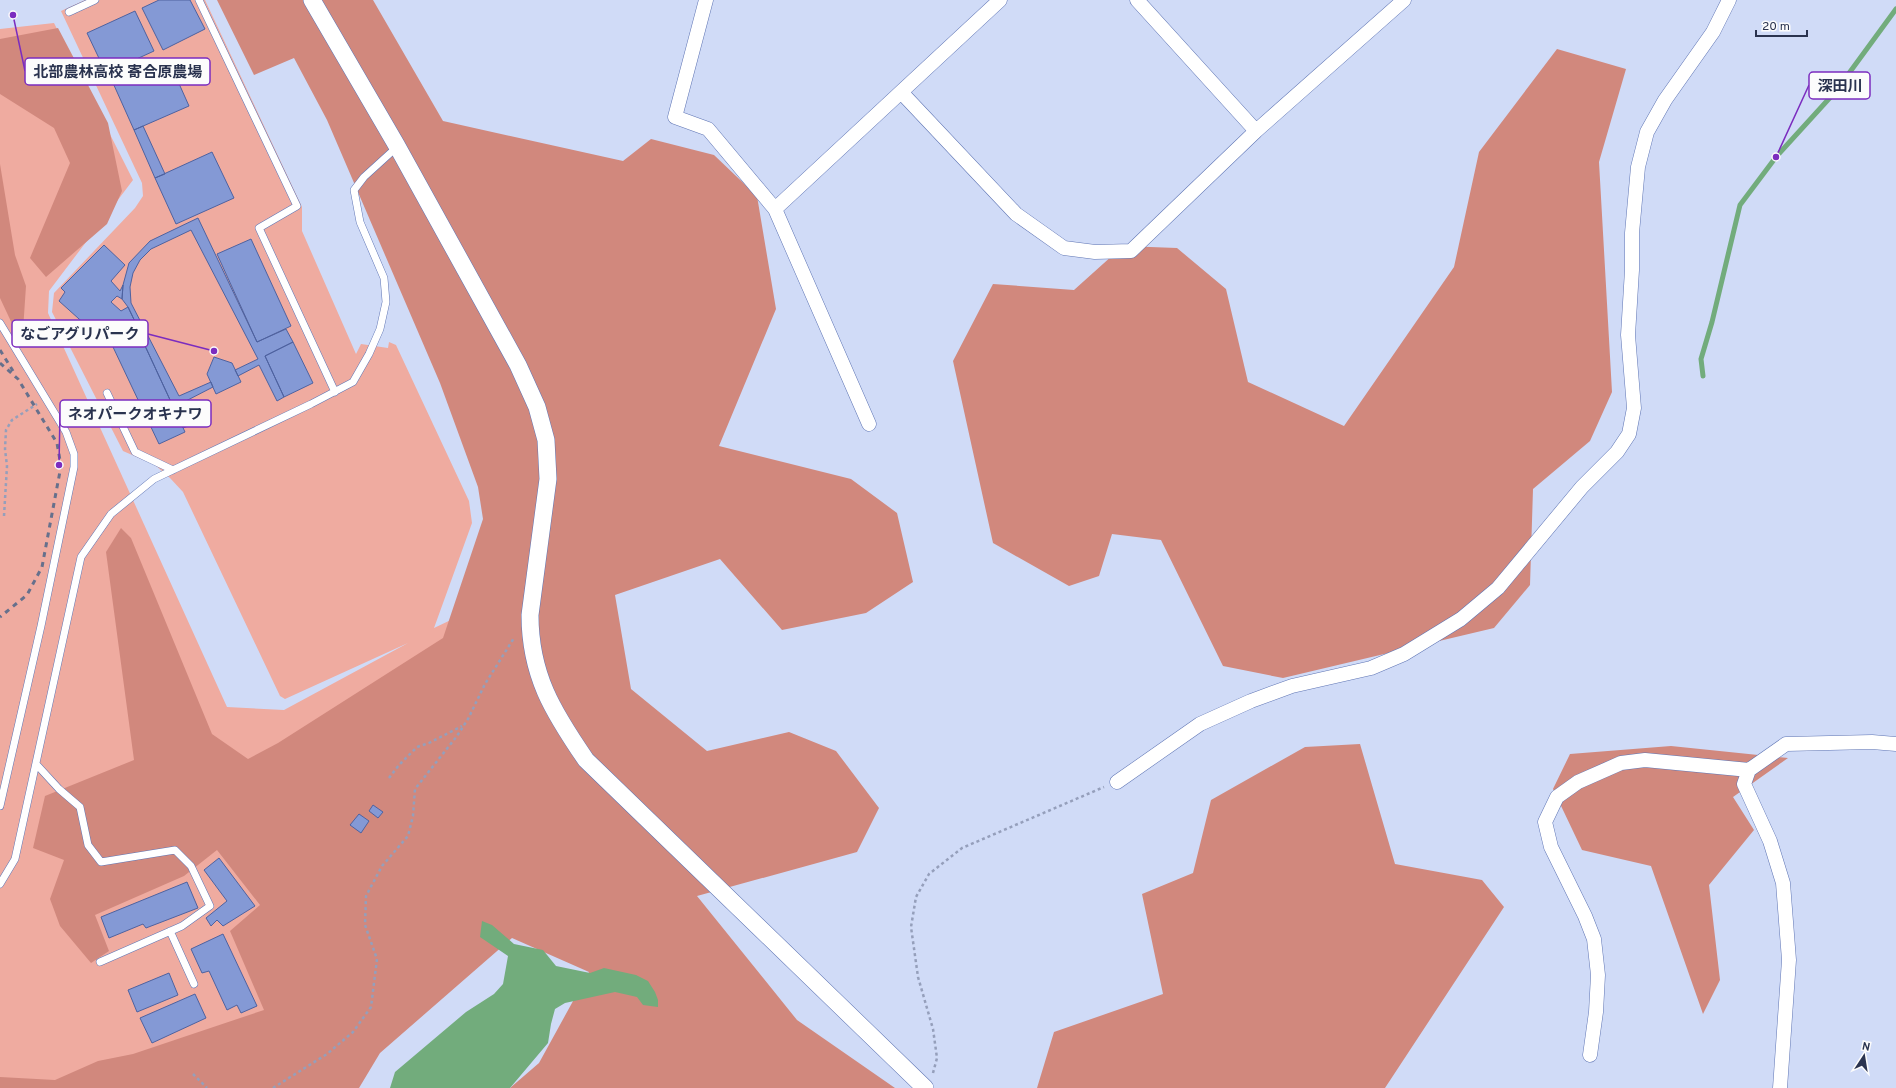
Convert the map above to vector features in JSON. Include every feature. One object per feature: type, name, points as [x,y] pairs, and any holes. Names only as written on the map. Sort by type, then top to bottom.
[{"type":"street","points":[[312,0],[397,146],[518,365],[537,407],[546,440],[548,479],[530,615],[530,635],[534,660],[544,691],[562,726],[586,760],[928,1084]]},
{"type":"street","points":[[706,0],[675,117],[708,129],[775,209],[869,424]]},
{"type":"street","points":[[775,209],[1000,0]]},
{"type":"street","points":[[1137,0],[1256,131]]},
{"type":"street","points":[[901,92],[1016,214],[1064,248],[1095,252],[1131,251],[1256,131],[1404,0]]},
{"type":"street","points":[[1117,782],[1200,724],[1251,701],[1292,686],[1371,668],[1404,654],[1462,619],[1498,588],[1582,487],[1617,452],[1629,434],[1634,408],[1628,335],[1632,270],[1632,233],[1640,160],[1647,132],[1665,100],[1713,32],[1729,0]]},
{"type":"street","points":[[1780,1088],[1789,960],[1783,883],[1770,841],[1744,784],[1749,770],[1786,744],[1872,742],[1896,744]]},
{"type":"street","points":[[1590,1055],[1596,1012],[1598,975],[1594,940],[1585,916],[1551,847],[1546,828],[1545,822],[1557,797],[1578,782],[1621,763],[1645,760],[1749,770]]},
{"type":"lane","points":[[70,12],[95,0]]},
{"type":"lane","points":[[199,0],[297,206],[259,228],[335,392]]},
{"type":"lane","points":[[0,884],[15,859],[81,557],[110,514],[154,479],[353,382],[369,354],[380,329],[386,302],[384,278],[360,222],[354,190],[364,177],[397,146]]},
{"type":"lane","points":[[0,323],[66,432],[74,454],[74,467],[40,634],[0,806]]},
{"type":"lane","points":[[107,393],[135,452],[173,470]]},
{"type":"lane","points":[[36,764],[59,789],[80,807],[88,845],[101,862],[175,850],[191,866],[210,906],[182,926],[100,962]]},
{"type":"lane","points":[[170,931],[194,984]]},
{"type":"path","points":[[4,516],[7,466],[5,449],[6,430],[12,420],[45,398]]},
{"type":"path","points":[[273,1088],[327,1054],[353,1032],[371,1007],[377,959],[365,925],[366,896],[382,866],[408,836],[413,816],[415,789],[463,726],[485,684],[530,615]]},
{"type":"path","points":[[389,778],[399,765],[417,747],[429,743],[463,726]]},
{"type":"path","points":[[928,1084],[937,1058],[934,1029],[918,977],[911,928],[916,897],[929,874],[962,848],[1117,782]]},
{"type":"path","points":[[193,1074],[207,1088]]},
{"type":"shaded area","points":[[85,0],[205,0],[302,207],[302,231],[356,354],[361,344],[388,348],[389,342],[396,345],[469,501],[472,523],[434,628],[455,618],[334,1088],[0,1088],[0,29],[54,23],[133,180],[49,291],[48,313],[227,707],[284,710],[408,643],[285,699],[280,696],[183,492],[155,465],[123,451],[52,312],[54,293],[135,208],[143,196],[142,183],[61,11]]},
{"type":"shaded area","points":[[217,0],[373,0],[443,121],[623,161],[651,139],[714,155],[757,196],[776,309],[719,446],[851,479],[897,513],[913,582],[866,613],[782,630],[720,559],[615,595],[631,689],[707,751],[789,732],[836,751],[879,808],[857,852],[697,896],[797,1020],[895,1088],[510,1088],[539,1063],[589,972],[512,938],[380,1053],[359,1088],[0,1088],[0,1077],[55,1080],[98,1061],[133,1054],[264,1010],[230,931],[260,905],[217,850],[184,876],[95,915],[109,951],[91,963],[60,926],[50,899],[64,860],[33,848],[45,796],[134,760],[106,552],[121,528],[131,538],[212,734],[248,759],[278,743],[443,638],[483,519],[478,487],[440,383],[327,120],[294,58],[254,75]]},
{"type":"shaded area","points":[[58,28],[108,123],[122,191],[107,224],[46,277],[30,258],[70,163],[54,128],[0,94],[0,39]]},
{"type":"shaded area","points":[[1557,49],[1626,69],[1599,162],[1612,392],[1590,441],[1533,489],[1530,585],[1494,628],[1283,678],[1223,666],[1161,540],[1112,534],[1099,576],[1069,586],[993,543],[953,361],[993,284],[1074,290],[1123,246],[1177,248],[1226,289],[1248,382],[1344,426],[1454,267],[1479,152]]},
{"type":"shaded area","points":[[0,164],[15,255],[26,286],[22,345],[0,298]]},
{"type":"shaded area","points":[[1360,744],[1395,864],[1482,880],[1504,907],[1385,1088],[1037,1088],[1054,1032],[1163,994],[1142,894],[1193,873],[1211,800],[1305,747]]},
{"type":"shaded area","points":[[1671,746],[1788,758],[1733,797],[1754,830],[1709,885],[1720,980],[1703,1014],[1651,866],[1582,850],[1553,789],[1570,754]]},
{"type":"shaded area","points":[[482,921],[492,925],[514,944],[543,950],[556,966],[590,973],[604,968],[636,975],[648,981],[655,992],[658,1000],[658,1007],[643,1005],[637,997],[615,992],[565,1003],[555,1009],[548,1043],[510,1088],[390,1088],[395,1072],[466,1012],[494,994],[503,984],[508,956],[480,937]]},
{"type":"building","points":[[159,0],[190,0],[205,29],[163,50],[142,8]]},
{"type":"building","points":[[135,11],[154,51],[106,73],[87,33]]},
{"type":"building","points":[[168,59],[189,106],[134,130],[113,83]]},
{"type":"building","points":[[143,126],[165,174],[155,178],[134,130]]},
{"type":"building","points":[[212,152],[234,198],[176,224],[155,178]]},
{"type":"building","points":[[198,218],[257,342],[286,329],[293,342],[265,356],[284,397],[277,401],[259,365],[238,376],[235,370],[258,359],[191,230],[151,249],[140,260],[133,273],[130,287],[131,303],[179,396],[211,382],[213,387],[180,404],[191,425],[183,428],[140,335],[140,332],[128,307],[122,299],[123,285],[129,263],[150,241]]},
{"type":"building","points":[[251,239],[291,326],[257,342],[217,254]]},
{"type":"building","points":[[104,245],[125,265],[111,281],[120,291],[123,285],[122,299],[117,296],[111,302],[121,311],[128,307],[140,332],[108,345],[59,301],[65,292],[61,288]]},
{"type":"building","points":[[140,335],[185,432],[159,444],[113,347]]},
{"type":"building","points":[[293,342],[313,383],[284,397],[265,356]]},
{"type":"building","points":[[214,357],[232,363],[241,382],[216,394],[207,374]]},
{"type":"building","points":[[373,805],[383,812],[378,818],[369,811]]},
{"type":"building","points":[[359,814],[369,821],[361,833],[350,825]]},
{"type":"building","points":[[219,858],[255,906],[223,926],[217,920],[211,926],[206,918],[227,901],[204,870]]},
{"type":"building","points":[[187,882],[198,908],[146,928],[143,924],[109,938],[101,917]]},
{"type":"building","points":[[223,934],[257,1006],[241,1013],[237,1005],[227,1010],[209,971],[202,973],[191,949]]},
{"type":"building","points":[[169,973],[178,995],[137,1012],[128,990]]},
{"type":"building","points":[[195,994],[206,1018],[152,1043],[140,1018]]},
{"type":"waterway","points":[[1703,376],[1701,359],[1712,322],[1740,205],[1776,157],[1836,91],[1896,9]]},
{"type":"railway","points":[[0,350],[13,371]]},
{"type":"railway","points":[[0,363],[18,379],[57,443],[61,466],[42,567],[27,595],[0,617]]},
{"type":"place","name":"北部農林高校 寄合原農場","points":[[13,15]]},
{"type":"place","name":"深田川","points":[[1776,157]]},
{"type":"place","name":"なごアグリパーク","points":[[214,351]]},
{"type":"place","name":"ネオパークオキナワ","points":[[59,465]]}]
